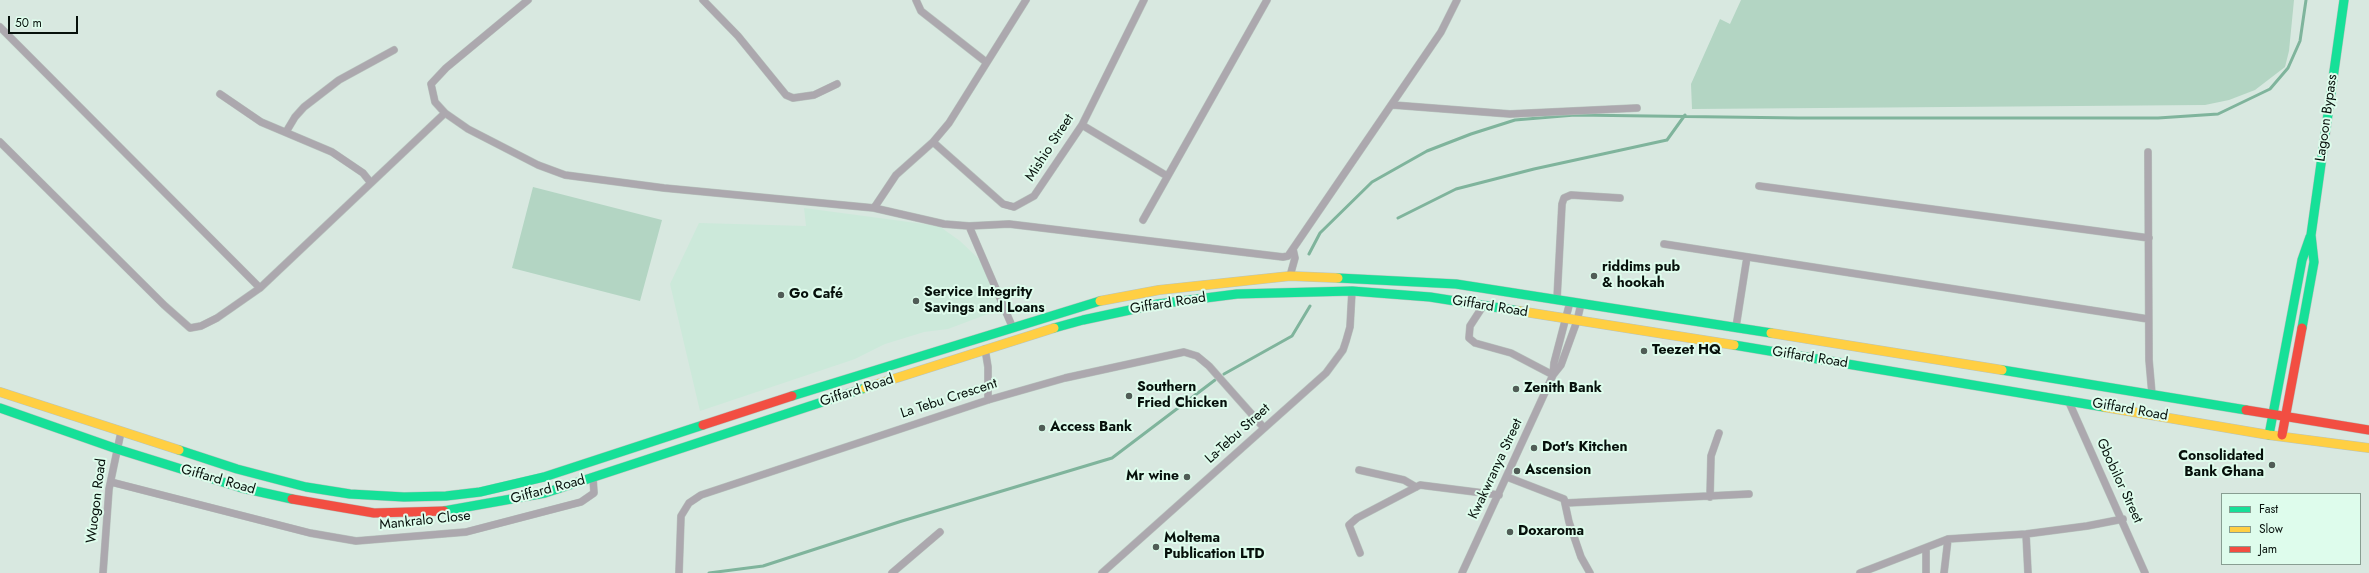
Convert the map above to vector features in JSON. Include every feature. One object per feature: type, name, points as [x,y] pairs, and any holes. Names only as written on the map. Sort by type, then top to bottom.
[{"type":"main road","name":"Lagoon Bypass","points":[[2268,435],[2273,416],[2302,260],[2311,235],[2344,0]]},
{"type":"main road","name":"Lagoon Bypass","points":[[2282,435],[2314,262],[2311,235]]},
{"type":"main road","name":"Giffard Road","points":[[0,392],[237,469],[306,487],[350,494],[404,498],[480,492],[544,478],[1012,326],[1086,304],[1152,292],[1290,276],[1413,280],[1557,299],[2152,394],[2273,416],[2369,430]]},
{"type":"main road","name":"Giffard Road","points":[[0,408],[117,449],[242,488],[308,503],[374,513],[447,511],[545,493],[986,349],[1083,320],[1158,304],[1237,294],[1352,291],[1430,297],[2068,400],[2268,435],[2282,435],[2369,448]]},
{"type":"street","points":[[528,0],[446,68],[432,84],[435,102],[445,113],[468,129],[538,165],[565,175],[664,188],[874,208],[944,224],[969,226],[1009,224],[1283,257],[1293,249],[1393,105],[1442,32],[1456,0]]},
{"type":"street","points":[[703,0],[738,36],[786,95],[793,98],[814,95],[837,84]]},
{"type":"street","points":[[916,0],[921,12],[986,62]]},
{"type":"street","points":[[874,208],[896,175],[933,142],[949,123],[1026,0]]},
{"type":"street","name":"Mishio Street","points":[[933,142],[1003,204],[1014,207],[1034,196],[1082,125],[1144,0]]},
{"type":"street","points":[[1144,220],[1167,176],[1267,0]]},
{"type":"street","points":[[0,27],[260,288]]},
{"type":"street","points":[[286,132],[295,117],[304,107],[339,80],[394,50]]},
{"type":"street","points":[[220,94],[260,122],[332,152],[363,173],[371,183]]},
{"type":"street","points":[[1393,105],[1510,114],[1637,108]]},
{"type":"street","points":[[0,142],[164,305],[190,328],[201,326],[217,318],[260,288],[445,113]]},
{"type":"street","points":[[1082,125],[1167,176]]},
{"type":"street","points":[[2148,152],[2148,320],[2152,394]]},
{"type":"street","points":[[1759,186],[2149,238]]},
{"type":"street","points":[[1557,299],[1564,198],[1571,195],[1620,198]]},
{"type":"street","points":[[969,226],[1012,326]]},
{"type":"street","points":[[1664,244],[2148,320]]},
{"type":"street","points":[[1290,276],[1295,258],[1293,249]]},
{"type":"street","points":[[1736,327],[1747,257]]},
{"type":"street","name":"La-Tebu Street","points":[[1102,573],[1326,373],[1343,350],[1350,328],[1352,291]]},
{"type":"street","name":"Kwakwranya Street","points":[[1553,375],[1554,362],[1567,319],[1570,302]]},
{"type":"street","name":"Kwakwranya Street","points":[[1462,573],[1553,375],[1561,364],[1577,321],[1581,304]]},
{"type":"street","points":[[1482,306],[1470,326],[1469,338],[1476,343],[1511,353],[1553,375]]},
{"type":"street","points":[[986,349],[988,367],[988,400]]},
{"type":"street","name":"La Tebu Crescent","points":[[679,573],[682,516],[689,504],[701,495],[738,481],[988,400],[1065,378],[1184,352],[1197,356],[1209,366],[1264,428]]},
{"type":"street","name":"Gbobilor Street","points":[[2068,400],[2123,519],[2145,573]]},
{"type":"street","name":"Wuogon Road","points":[[104,573],[111,482],[121,432]]},
{"type":"street","points":[[1710,497],[1711,456],[1719,433]]},
{"type":"street","points":[[1359,470],[1404,480],[1416,487]]},
{"type":"street","points":[[1507,477],[1561,497],[1566,503],[1569,522],[1581,557],[1590,573]]},
{"type":"street","name":"Mankralo Close","points":[[111,482],[310,533],[356,541],[466,532],[581,502],[594,493],[593,478]]},
{"type":"street","points":[[1360,553],[1349,525],[1357,518],[1416,487],[1426,484],[1499,495]]},
{"type":"street","points":[[1566,503],[1749,494]]},
{"type":"street","points":[[1860,573],[1948,539],[2026,534],[2087,526],[2123,519]]},
{"type":"street","points":[[892,573],[940,532]]},
{"type":"street","points":[[2026,534],[2028,573]]},
{"type":"street","points":[[1944,573],[1948,539]]},
{"type":"street","points":[[1926,548],[1926,573]]},
{"type":"shaded area","points":[[1741,0],[2294,0],[2289,51],[2285,67],[2255,90],[2229,100],[2205,105],[1692,109],[1691,84],[1720,19],[1730,24]]},
{"type":"shaded area","points":[[533,187],[662,220],[640,301],[512,268]]},
{"type":"shaded area","points":[[804,208],[939,226],[960,241],[980,260],[1001,309],[948,329],[924,332],[885,344],[855,359],[700,411],[670,284],[699,223],[806,226]]},
{"type":"waterway","points":[[1309,254],[1320,233],[1372,182],[1427,151],[1471,134],[1515,120],[1575,115],[1798,118],[2158,118],[2218,114],[2270,89],[2288,68],[2300,41],[2306,0]]},
{"type":"waterway","points":[[1398,218],[1456,189],[1534,169],[1667,140],[1685,115]]},
{"type":"waterway","points":[[1224,374],[1292,336],[1310,306]]},
{"type":"waterway","points":[[709,573],[763,566],[902,521],[1112,458],[1215,380]]},
{"type":"traffic: fast","points":[[2302,328],[2314,262],[2311,235],[2344,0]]},
{"type":"traffic: fast","points":[[2269,435],[2302,260],[2310,237]]},
{"type":"traffic: fast","points":[[1338,278],[1456,284],[1771,333]]},
{"type":"traffic: fast","points":[[1054,328],[1083,320],[1158,304],[1237,294],[1352,291],[1430,297],[1519,311]]},
{"type":"traffic: fast","points":[[792,396],[1100,301]]},
{"type":"traffic: fast","points":[[1734,345],[2104,407]]},
{"type":"traffic: fast","points":[[2002,370],[2246,410]]},
{"type":"traffic: fast","points":[[444,511],[545,493],[865,388]]},
{"type":"traffic: fast","points":[[0,408],[117,449],[242,488],[292,499]]},
{"type":"traffic: fast","points":[[179,450],[237,469],[306,487],[350,494],[404,497],[446,496],[480,492],[544,477],[703,425]]},
{"type":"traffic: slow","points":[[1100,301],[1159,290],[1290,276],[1338,278]]},
{"type":"traffic: slow","points":[[1519,311],[1734,345]]},
{"type":"traffic: slow","points":[[865,388],[1054,328]]},
{"type":"traffic: slow","points":[[1771,333],[2002,370]]},
{"type":"traffic: slow","points":[[0,392],[179,450]]},
{"type":"traffic: slow","points":[[2104,407],[2269,435],[2369,448]]},
{"type":"traffic: jam","points":[[2282,435],[2302,328]]},
{"type":"traffic: jam","points":[[703,425],[792,396]]},
{"type":"traffic: jam","points":[[2246,410],[2369,430]]},
{"type":"traffic: jam","points":[[292,499],[374,513],[444,511]]},
{"type":"place","name":"riddims pub & hookah","points":[[1594,276]]},
{"type":"place","name":"Go Café","points":[[781,295]]},
{"type":"place","name":"Service Integrity Savings and Loans","points":[[916,301]]},
{"type":"place","name":"Teezet HQ","points":[[1644,351]]},
{"type":"place","name":"Zenith Bank","points":[[1516,389]]},
{"type":"place","name":"Southern Fried Chicken","points":[[1129,396]]},
{"type":"place","name":"Access Bank","points":[[1042,428]]},
{"type":"place","name":"Dot's Kitchen","points":[[1534,448]]},
{"type":"place","name":"Consolidated Bank Ghana","points":[[2272,465]]},
{"type":"place","name":"Ascension","points":[[1517,471]]},
{"type":"place","name":"Mr wine","points":[[1187,477]]},
{"type":"place","name":"Doxaroma","points":[[1510,532]]},
{"type":"place","name":"Moltema Publication LTD","points":[[1156,547]]}]
